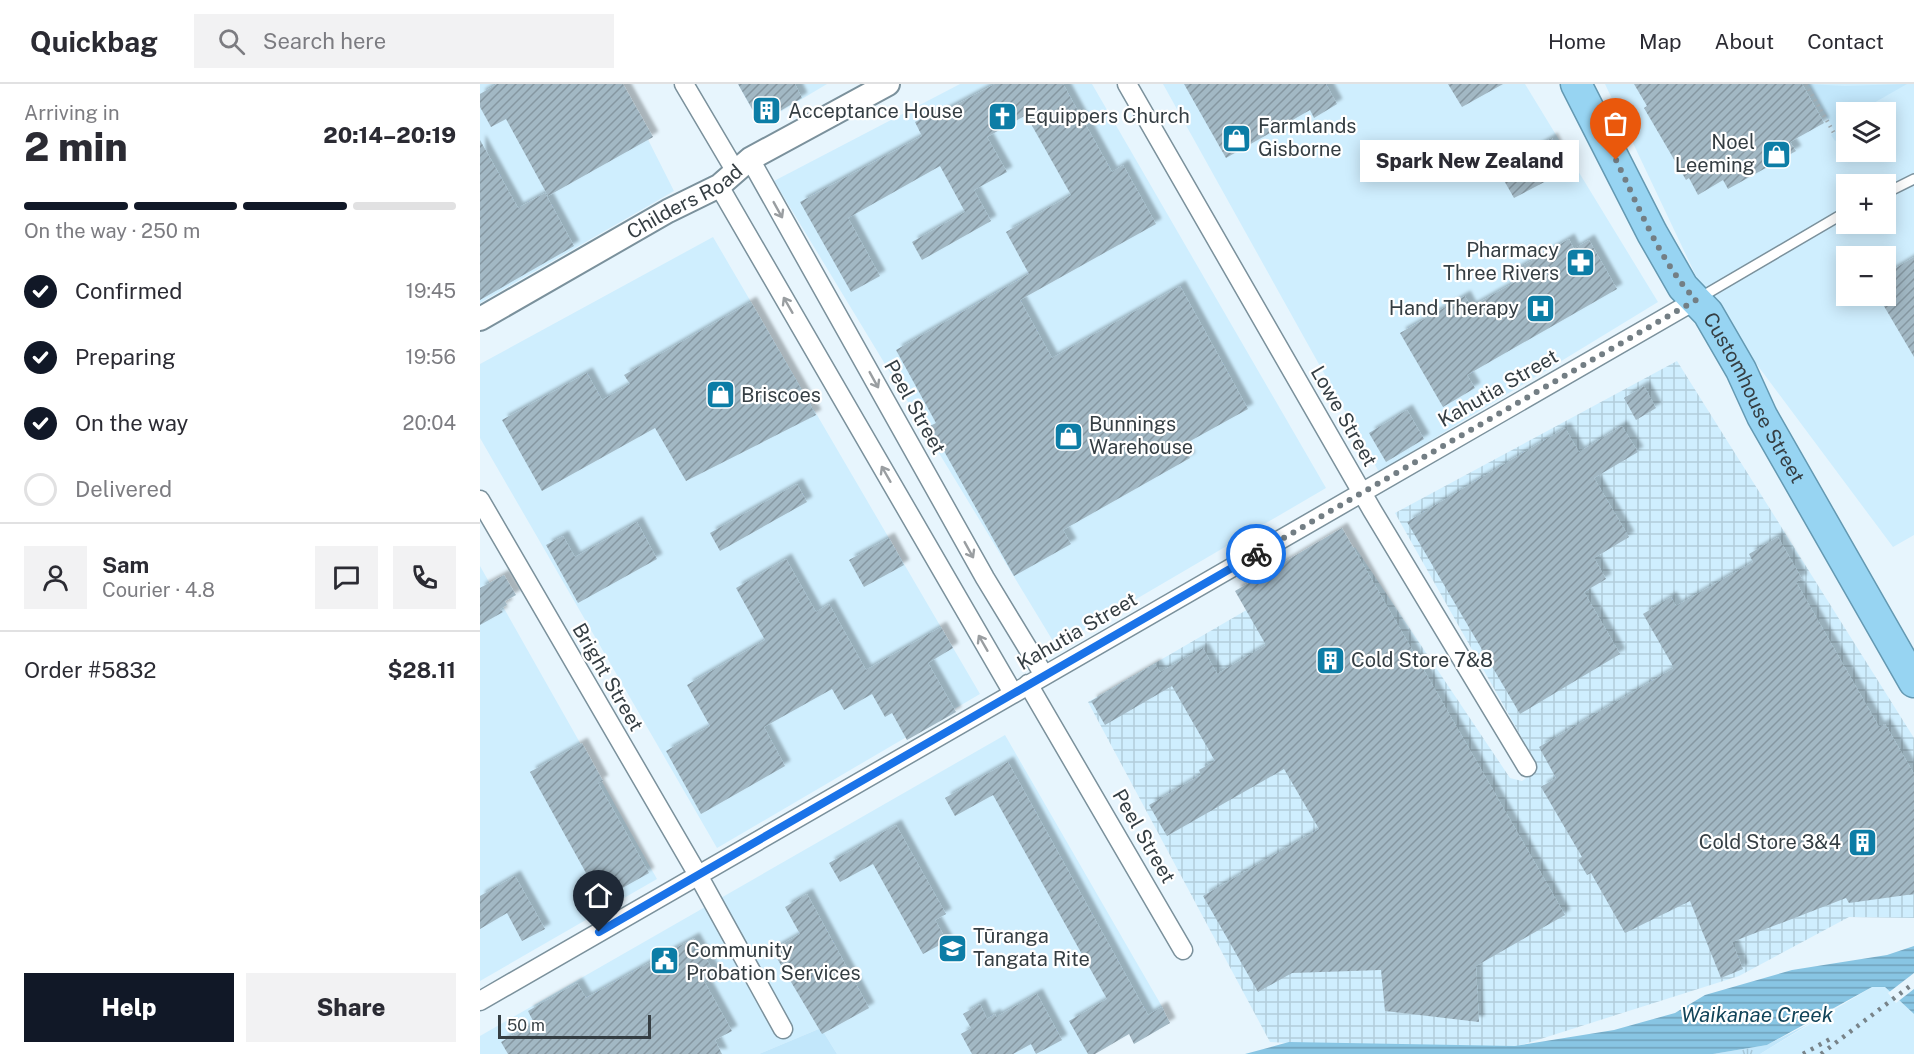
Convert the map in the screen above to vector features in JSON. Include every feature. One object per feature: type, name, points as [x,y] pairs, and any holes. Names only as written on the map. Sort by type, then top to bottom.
[{"type":"highway","name":"Customhouse Street","points":[[1576,84],[1652,233],[1683,287],[1708,313],[1736,360],[1762,416],[1914,682]]},
{"type":"street","name":"Peel Street","points":[[684,84],[1183,950]]},
{"type":"street","name":"Childers Road","points":[[480,319],[888,84]]},
{"type":"street","name":"Lowe Street","points":[[1127,84],[1361,493],[1527,767]]},
{"type":"street","name":"Peel Street","points":[[735,172],[985,578],[1028,684]]},
{"type":"street","name":"Kahutia Street","points":[[480,1001],[1696,300]]},
{"type":"street","name":"Bright Street","points":[[480,500],[698,875],[783,1029]]},
{"type":"lane","points":[[1896,187],[1914,179]]},
{"type":"lane","points":[[1696,300],[1836,218]]},
{"type":"path","points":[[1806,84],[1829,128],[1834,133]]},
{"type":"shaded area","points":[[480,84],[620,84],[674,191],[480,303]]},
{"type":"shaded area","name":"Acceptance House","points":[[738,84],[827,84],[760,124]]},
{"type":"shaded area","points":[[960,84],[1092,84],[1326,488],[1056,646],[774,181]]},
{"type":"shaded area","points":[[1163,84],[1525,84],[1658,302],[1379,472]]},
{"type":"shaded area","points":[[1605,84],[1914,84],[1914,535],[1893,547],[1705,295]]},
{"type":"shaded area","points":[[713,237],[980,694],[717,848],[480,438],[480,364]]},
{"type":"shaded area","points":[[1677,361],[1914,738],[1914,918],[1849,917],[1739,976],[1493,1054],[1270,1042],[1088,702],[1355,547],[1510,778],[1522,781],[1535,772],[1536,763],[1395,513]]},
{"type":"shaded area","points":[[480,566],[657,879],[480,981]]},
{"type":"shaded area","name":"Tūranga Tangata Rite","points":[[1005,735],[1164,1010],[1093,1054],[837,1054],[821,1028],[759,1054],[480,1054],[480,1036]]},
{"type":"shaded area","points":[[1872,987],[1885,987],[1914,1014],[1914,1054],[1760,1054]]},
{"type":"green space","points":[[1808,84],[1845,86],[1907,84],[1876,102],[1836,102],[1835,141],[1831,135],[1835,132]]},
{"type":"green space","points":[[1812,1022],[1760,1054],[1713,1054],[1767,1045]]},
{"type":"green space","points":[[821,1028],[837,1054],[759,1054]]},
{"type":"water","name":"Waikanae Creek","points":[[1914,946],[1914,1014],[1885,987],[1872,987],[1767,1045],[1713,1054],[1245,1054],[1289,1042],[1515,1046],[1614,1030],[1675,1013],[1705,995],[1792,970],[1887,955]]},
{"type":"pier","points":[[1914,973],[1914,989],[1896,1003],[1888,993]]},
{"type":"building","points":[[497,84],[623,84],[653,137],[548,196],[506,119],[491,127],[480,107],[480,94]]},
{"type":"building","name":"Acceptance House","points":[[738,84],[795,84],[802,98],[760,123]]},
{"type":"building","points":[[995,84],[1063,84],[1112,172],[1123,165],[1156,224],[1020,300],[1052,358],[1180,286],[1248,409],[1183,445],[1190,458],[1063,530],[1071,544],[1014,576],[930,426],[936,423],[896,350],[1029,274],[1006,232],[1071,195],[1026,115],[987,137],[1007,172],[974,190],[991,221],[922,260],[912,242],[965,212],[940,166],[848,218],[880,276],[851,292],[800,202],[922,136],[915,122],[931,114],[933,117]]},
{"type":"building","name":"Farmlands Gisborne","points":[[1184,84],[1326,84],[1337,104],[1314,118],[1310,110],[1226,158]]},
{"type":"building","points":[[1448,84],[1503,84],[1462,107]]},
{"type":"building","points":[[1634,84],[1802,84],[1824,123],[1790,142],[1796,151],[1728,189],[1723,180],[1698,195],[1689,178],[1686,180],[1644,108],[1647,106]]},
{"type":"building","points":[[1552,138],[1569,169],[1514,198],[1498,170]]},
{"type":"building","points":[[480,140],[518,208],[545,193],[574,246],[480,300]]},
{"type":"building","points":[[1569,239],[1574,249],[1589,240],[1617,289],[1467,375],[1475,388],[1443,407],[1400,333],[1465,296],[1471,307],[1517,281],[1512,272]]},
{"type":"building","points":[[1914,257],[1914,357],[1884,306],[1896,306],[1896,268]]},
{"type":"building","name":"Briscoes","points":[[751,302],[816,415],[686,481],[655,428],[542,491],[502,420],[587,373],[602,400],[630,384],[624,375]]},
{"type":"building","points":[[1644,386],[1656,408],[1636,420],[1624,398]]},
{"type":"building","points":[[1407,410],[1424,439],[1386,462],[1369,433]]},
{"type":"building","points":[[1622,426],[1638,452],[1594,478],[1629,537],[1594,558],[1606,579],[1584,592],[1620,654],[1520,714],[1407,522],[1565,428],[1579,452]]},
{"type":"building","points":[[797,484],[807,502],[720,551],[710,533]]},
{"type":"building","points":[[637,522],[657,559],[578,603],[546,545],[563,536],[575,557]]},
{"type":"building","points":[[1342,528],[1565,915],[1476,966],[1479,1022],[1385,1011],[1381,970],[1292,973],[1258,992],[1203,896],[1319,829],[1284,769],[1167,836],[1149,805],[1201,775],[1199,770],[1215,761],[1172,686],[1105,725],[1091,701],[1155,664],[1160,672],[1203,648],[1217,674],[1266,645],[1235,591]]},
{"type":"building","points":[[1778,537],[1802,579],[1796,582],[1879,727],[1885,724],[1914,774],[1914,894],[1849,903],[1846,898],[1732,942],[1743,969],[1721,978],[1690,901],[1625,933],[1591,873],[1587,875],[1578,860],[1582,857],[1541,787],[1556,778],[1539,747],[1674,668],[1643,614],[1671,597],[1676,606],[1753,562],[1749,554]]},
{"type":"building","points":[[889,538],[904,565],[864,587],[849,560]]},
{"type":"building","points":[[786,559],[816,612],[829,604],[866,670],[941,627],[953,648],[928,663],[956,712],[907,740],[892,713],[885,717],[872,694],[844,710],[832,689],[764,727],[785,766],[701,814],[666,751],[710,726],[687,685],[765,640],[736,588]]},
{"type":"building","points":[[504,575],[516,595],[505,601],[507,605],[500,609],[503,612],[480,625],[480,588]]},
{"type":"building","points":[[582,743],[603,781],[598,783],[649,873],[601,900],[530,772]]},
{"type":"building","points":[[1008,762],[1148,1015],[1162,1007],[1170,1023],[1134,1044],[1129,1034],[1095,1054],[1088,1054],[1069,1021],[1107,999],[993,795],[955,816],[945,798]]},
{"type":"building","points":[[896,825],[946,914],[935,920],[947,941],[923,954],[873,864],[840,882],[829,863]]},
{"type":"building","points":[[515,876],[545,929],[522,941],[507,913],[480,929],[480,896]]},
{"type":"building","points":[[807,894],[869,1008],[822,1034],[772,950],[800,934],[785,907]]},
{"type":"building","points":[[694,938],[717,977],[705,983],[732,1031],[715,1040],[722,1054],[508,1054],[501,1042],[534,1023],[528,1011],[577,983],[586,998]]},
{"type":"building","points":[[1037,994],[1062,1040],[1036,1054],[1031,1044],[1013,1054],[972,1054],[961,1034],[971,1028],[963,1014],[980,1004],[987,1019],[995,1014],[996,1017]]},
{"type":"railway","points":[[1821,1054],[1914,983]]},
{"type":"railway","points":[[1803,1054],[1830,1039]]},
{"type":"way so far","points":[[1256,554],[1696,300],[1683,287],[1652,233],[1616,160]]},
{"type":"place","name":"Acceptance House","points":[[767,111]]},
{"type":"place","name":"Equippers Church","points":[[1003,116]]},
{"type":"place","name":"Farmlands Gisborne","points":[[1237,138]]},
{"type":"place","name":"Noel Leeming","points":[[1776,154]]},
{"type":"place","name":"Spark New Zealand","points":[[1616,160]]},
{"type":"place","name":"Pharmacy Three Rivers","points":[[1580,262]]},
{"type":"place","name":"Hand Therapy","points":[[1540,308]]},
{"type":"place","name":"Briscoes","points":[[720,395]]},
{"type":"place","name":"Bunnings Warehouse","points":[[1068,436]]},
{"type":"place","name":"Cold Store 7&8","points":[[1330,660]]},
{"type":"place","name":"Cold Store 3&4","points":[[1862,842]]},
{"type":"place","name":"Tūranga Tangata Rite","points":[[952,948]]},
{"type":"place","name":"Community Probation Services","points":[[665,961]]},
{"type":"route","points":[[599,932],[1256,554]]}]
